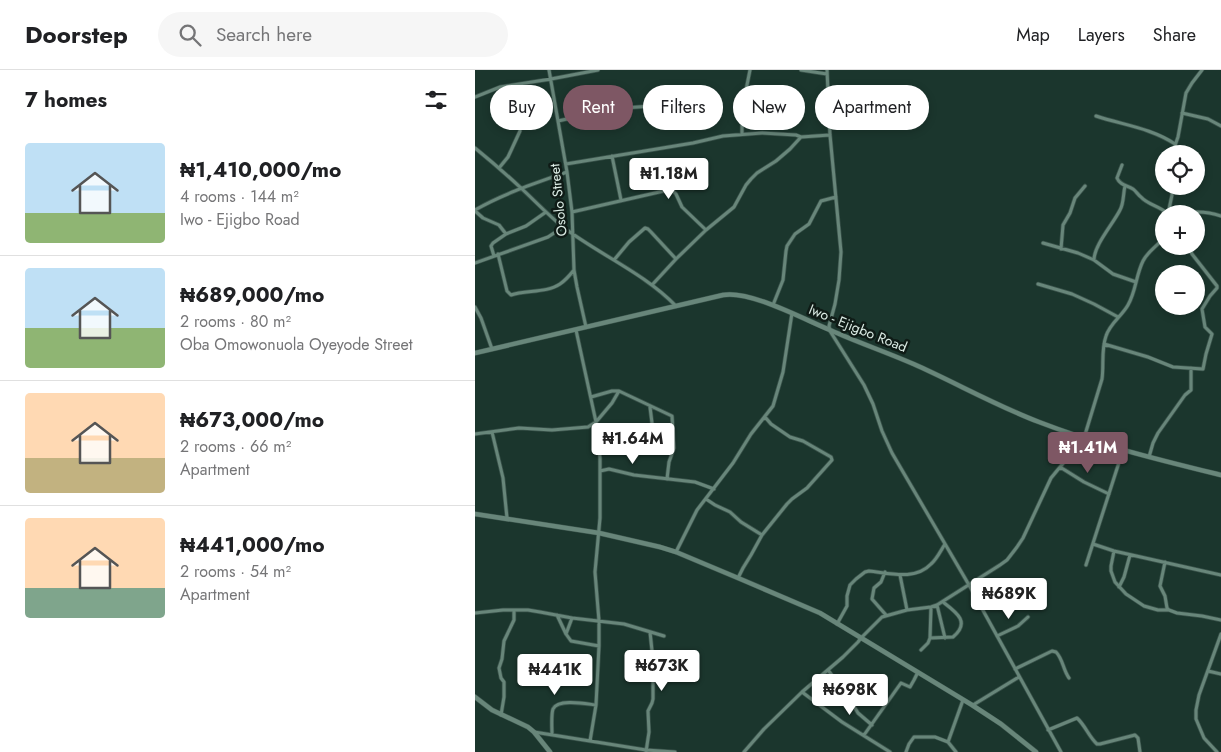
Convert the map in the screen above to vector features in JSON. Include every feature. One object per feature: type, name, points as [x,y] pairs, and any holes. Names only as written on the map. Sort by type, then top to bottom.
[{"type":"main road","name":"Iwo - Ejigbo Road","points":[[475,353],[727,294],[741,295],[792,313],[830,331],[916,365],[1038,422],[1123,450],[1221,475]]},
{"type":"main road","points":[[475,514],[599,533],[660,547],[810,608],[972,705],[1001,724],[1036,752]]},
{"type":"main road","points":[[475,697],[492,710],[528,727],[550,752]]},
{"type":"street","name":"Osolo Street","points":[[549,70],[566,164],[572,212],[574,270],[586,327]]},
{"type":"street","points":[[475,97],[500,86],[598,70]]},
{"type":"street","points":[[747,85],[750,70]]},
{"type":"street","points":[[801,70],[827,72],[830,135],[841,252],[837,288],[829,326],[830,331],[864,385],[892,453],[969,585],[1061,752]]},
{"type":"street","points":[[1096,116],[1160,135],[1175,144],[1178,137],[1184,100],[1189,86],[1202,70]]},
{"type":"street","points":[[558,121],[611,109],[643,107]]},
{"type":"street","points":[[1182,113],[1208,119],[1221,126]]},
{"type":"street","points":[[741,130],[741,134]]},
{"type":"street","points":[[499,168],[508,157],[520,131]]},
{"type":"street","points":[[566,164],[693,144],[723,136],[741,134],[796,135],[801,138],[830,135]]},
{"type":"street","points":[[652,285],[676,258],[706,230],[734,208],[746,185],[757,173],[776,161],[801,138]]},
{"type":"street","points":[[475,148],[563,227],[652,285],[676,306]]},
{"type":"street","points":[[612,156],[621,200]]},
{"type":"street","points":[[1122,165],[1117,180],[1125,186],[1134,189],[1143,199],[1155,206]]},
{"type":"street","points":[[506,234],[499,225],[483,218],[475,210],[521,188],[567,172]]},
{"type":"street","points":[[1061,249],[1063,225],[1070,213],[1075,198],[1085,186]]},
{"type":"street","points":[[1094,260],[1098,247],[1121,208],[1125,186]]},
{"type":"street","points":[[572,212],[668,190],[676,194],[683,207],[706,230]]},
{"type":"street","points":[[773,306],[783,280],[787,246],[795,234],[809,224],[821,201],[836,197]]},
{"type":"street","points":[[546,212],[526,226],[506,234],[491,246],[496,255],[507,291],[511,295],[551,288],[559,285],[574,270]]},
{"type":"street","points":[[1205,213],[1221,216]]},
{"type":"street","points":[[475,263],[549,238],[563,227]]},
{"type":"street","points":[[615,260],[629,242],[645,228],[676,258]]},
{"type":"street","points":[[1043,243],[1078,253],[1094,260],[1113,274],[1136,282]]},
{"type":"street","points":[[744,752],[764,729],[802,692],[850,651],[879,620],[886,615],[937,605],[1000,565],[1012,555],[1023,538],[1049,482],[1084,438],[1102,379],[1104,344],[1108,330],[1129,304],[1140,267],[1145,257],[1155,246]]},
{"type":"street","points":[[1104,344],[1173,367],[1203,370],[1212,334],[1205,326],[1202,309],[1217,288],[1217,284],[1192,255]]},
{"type":"street","points":[[1038,284],[1072,294],[1118,317]]},
{"type":"street","points":[[475,307],[492,349]]},
{"type":"street","points":[[676,552],[697,510],[733,463],[777,398],[792,313]]},
{"type":"street","points":[[576,330],[596,422],[600,458],[599,533],[595,572],[599,646],[596,705],[590,741]]},
{"type":"street","points":[[1149,457],[1158,433],[1185,395],[1191,390],[1191,368]]},
{"type":"street","points":[[591,397],[619,391],[671,415],[673,418],[674,448],[669,462],[667,479]]},
{"type":"street","points":[[475,434],[519,428],[552,430],[588,426],[596,422],[612,403],[619,391]]},
{"type":"street","points":[[649,406],[653,431],[653,448]]},
{"type":"street","points":[[738,578],[762,535],[791,499],[807,488],[832,460],[831,457],[803,441],[790,437],[771,424],[765,417]]},
{"type":"street","points":[[492,432],[503,478],[507,518]]},
{"type":"street","points":[[1085,565],[1123,450]]},
{"type":"street","points":[[1060,467],[1084,482],[1109,494]]},
{"type":"street","points":[[600,471],[609,470],[695,482],[713,489]]},
{"type":"street","points":[[706,499],[730,512],[741,522],[762,535]]},
{"type":"street","points":[[837,624],[847,606],[848,588],[855,579],[869,571],[900,575],[922,570],[931,565],[945,544]]},
{"type":"street","points":[[1093,544],[1129,555],[1221,575]]},
{"type":"street","points":[[1114,551],[1111,571],[1115,582],[1126,594],[1144,606],[1221,620]]},
{"type":"street","points":[[1119,586],[1124,577],[1129,555]]},
{"type":"street","points":[[1165,562],[1160,586],[1169,610]]},
{"type":"street","points":[[885,572],[881,582],[875,588],[872,599],[886,615]]},
{"type":"street","points":[[900,575],[907,610]]},
{"type":"street","points":[[930,638],[953,637],[961,629],[962,625],[959,617],[943,602]]},
{"type":"street","points":[[937,605],[945,638]]},
{"type":"street","points":[[921,650],[928,644],[930,638],[931,607]]},
{"type":"street","points":[[501,715],[504,682],[499,668],[504,640],[514,620],[514,610]]},
{"type":"street","points":[[475,613],[528,610],[572,618],[624,624],[664,636]]},
{"type":"street","points":[[557,615],[571,641],[599,646]]},
{"type":"street","points":[[997,636],[1018,626],[1028,617]]},
{"type":"street","points":[[566,634],[572,618]]},
{"type":"street","points":[[646,751],[649,732],[648,711],[653,699],[653,660],[650,632]]},
{"type":"street","points":[[1217,752],[1204,738],[1196,719],[1196,710],[1199,695],[1221,634]]},
{"type":"street","points":[[1015,669],[1052,651],[1059,654],[1069,678]]},
{"type":"street","points":[[828,670],[858,712],[872,724]]},
{"type":"street","points":[[1208,671],[1221,674]]},
{"type":"street","points":[[864,735],[901,683],[910,687],[918,672]]},
{"type":"street","points":[[972,705],[1019,677]]},
{"type":"street","points":[[802,692],[842,722],[890,752]]},
{"type":"street","points":[[948,742],[963,700]]},
{"type":"street","points":[[552,734],[552,711],[556,706],[569,702],[596,705]]},
{"type":"street","points":[[1048,730],[1077,718],[1097,744],[1135,735],[1138,738],[1140,752]]},
{"type":"street","points":[[534,732],[646,751],[675,752]]},
{"type":"street","points":[[541,741],[545,733]]},
{"type":"street","points":[[906,752],[914,737],[935,737],[948,742],[956,752]]}]
